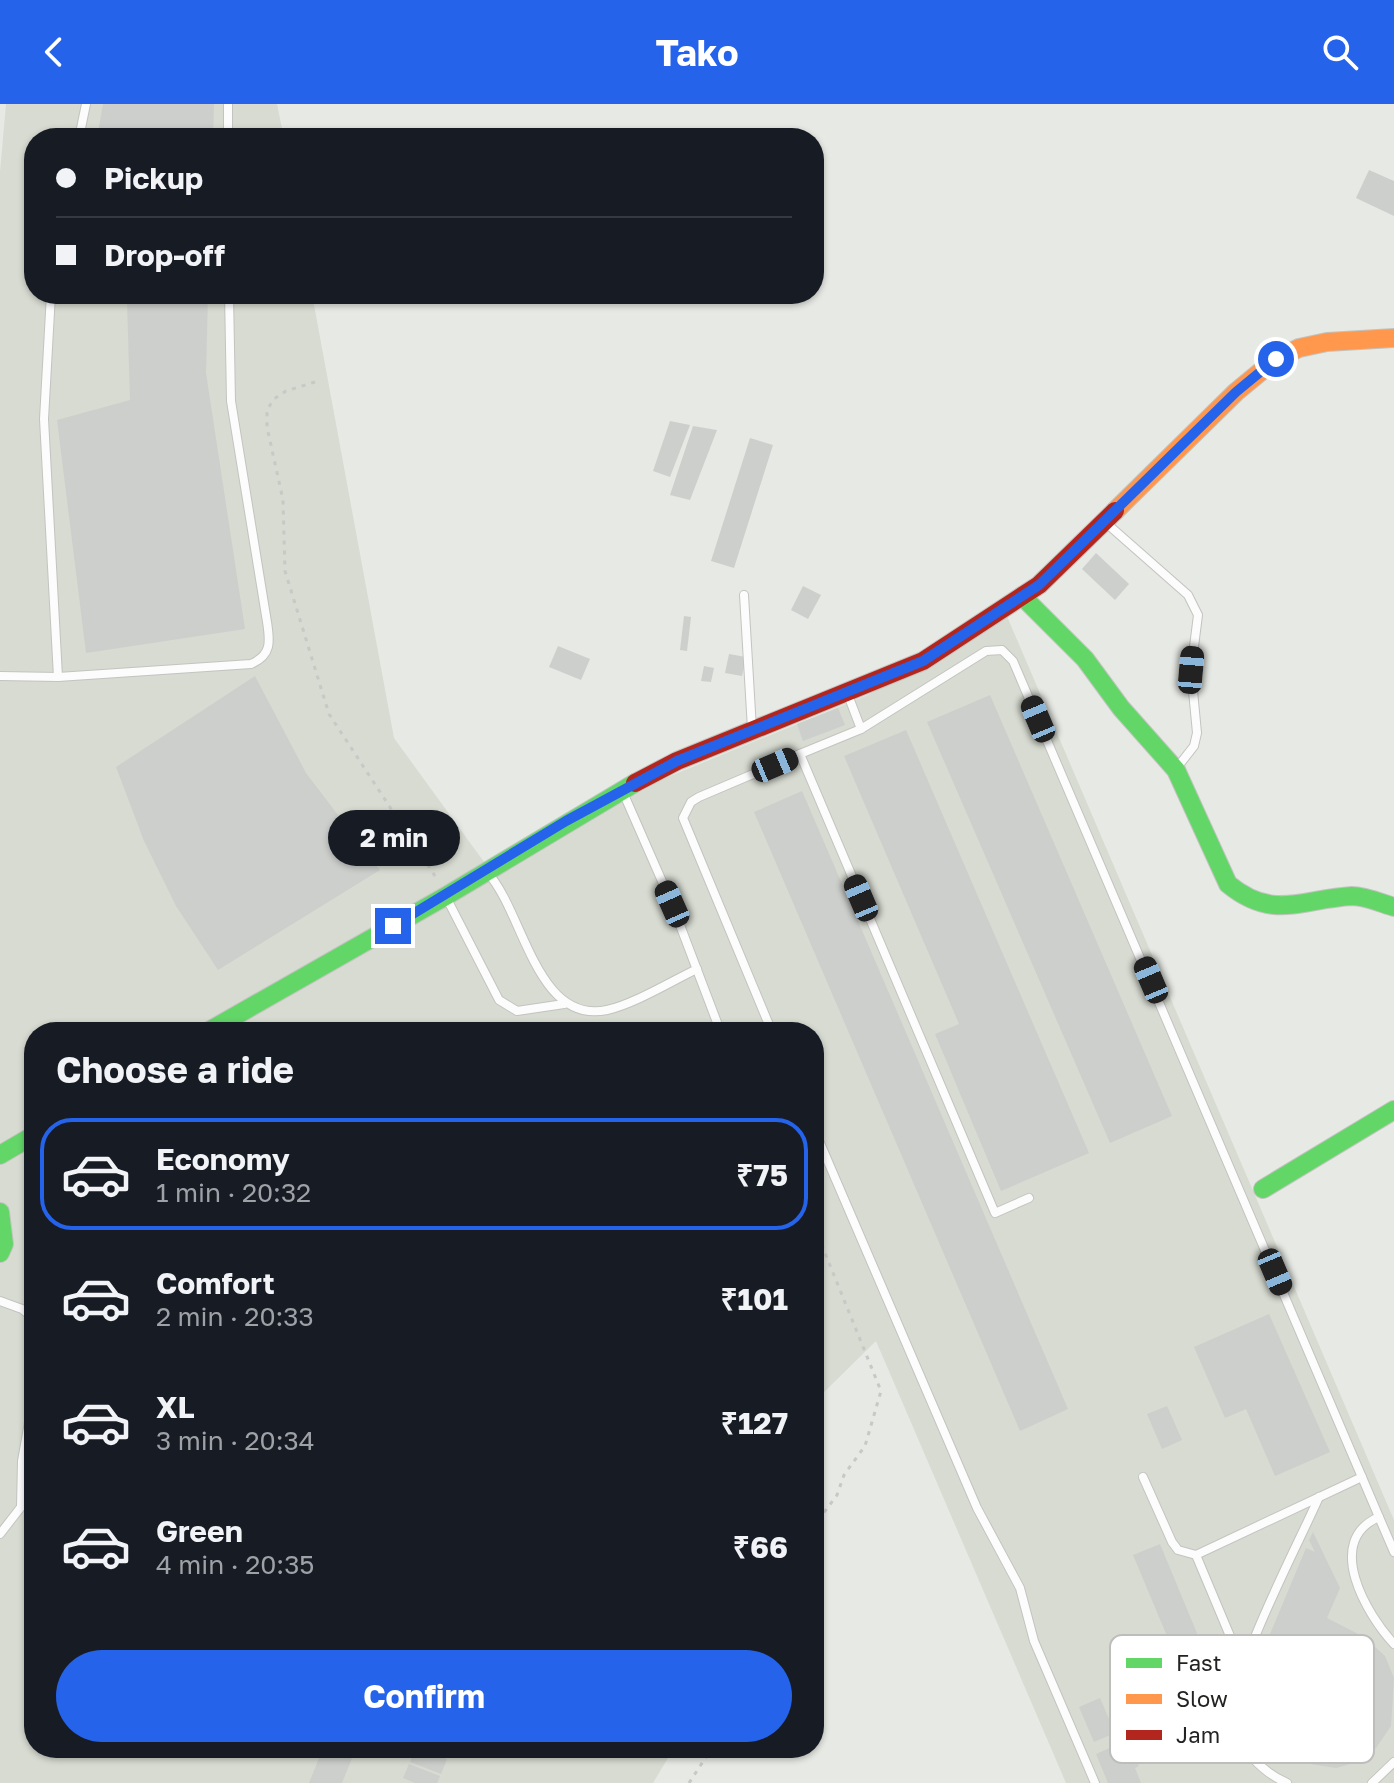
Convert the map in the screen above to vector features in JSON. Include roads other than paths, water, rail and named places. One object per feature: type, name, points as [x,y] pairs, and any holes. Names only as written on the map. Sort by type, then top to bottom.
[{"type":"street","points":[[225,1022],[446,896],[622,789],[677,761],[923,661],[1039,585],[1236,392],[1276,359],[1299,348],[1327,342],[1394,338]]},
{"type":"street","points":[[1022,596],[1085,659],[1121,708],[1176,770],[1228,884],[1244,897],[1265,905],[1286,907],[1355,896],[1394,907]]},
{"type":"street","points":[[1263,1189],[1310,1162],[1345,1136],[1394,1110]]},
{"type":"street","points":[[0,1155],[24,1141]]},
{"type":"street","points":[[0,1212],[4,1244],[0,1253]]},
{"type":"lane","points":[[81,128],[86,104]]},
{"type":"lane","points":[[228,104],[228,128]]},
{"type":"lane","points":[[50,304],[44,419],[58,677]]},
{"type":"lane","points":[[0,676],[58,677],[251,664],[266,655],[270,644],[267,622],[231,401],[229,304]]},
{"type":"lane","points":[[1104,522],[1188,595],[1198,615],[1191,670],[1197,733],[1194,746],[1176,770]]},
{"type":"lane","points":[[744,595],[752,730]]},
{"type":"lane","points":[[768,1022],[683,818],[691,802],[861,729],[986,651],[995,649],[1008,655],[1201,1096],[1394,1552]]},
{"type":"lane","points":[[847,694],[861,729]]},
{"type":"lane","points":[[800,754],[995,1213],[1029,1198]]},
{"type":"lane","points":[[622,789],[717,1022]]},
{"type":"lane","points":[[486,871],[502,891],[546,982],[564,1004]]},
{"type":"lane","points":[[446,896],[499,1000],[517,1011],[564,1004],[592,1012],[610,1010],[697,969]]},
{"type":"lane","points":[[824,1152],[977,1508],[1020,1588],[1034,1641],[1095,1783]]},
{"type":"lane","points":[[0,1301],[24,1311]]},
{"type":"lane","points":[[0,1534],[21,1507],[24,1450]]},
{"type":"lane","points":[[1143,1477],[1172,1542],[1178,1550],[1196,1555],[1362,1477]]},
{"type":"lane","points":[[1257,1635],[1319,1497]]},
{"type":"lane","points":[[1379,1517],[1361,1530],[1355,1542],[1354,1575],[1373,1620],[1394,1643]]},
{"type":"lane","points":[[1196,1555],[1230,1635]]},
{"type":"lane","points":[[1372,1783],[1394,1762]]},
{"type":"lane","points":[[1258,1763],[1287,1783]]}]
